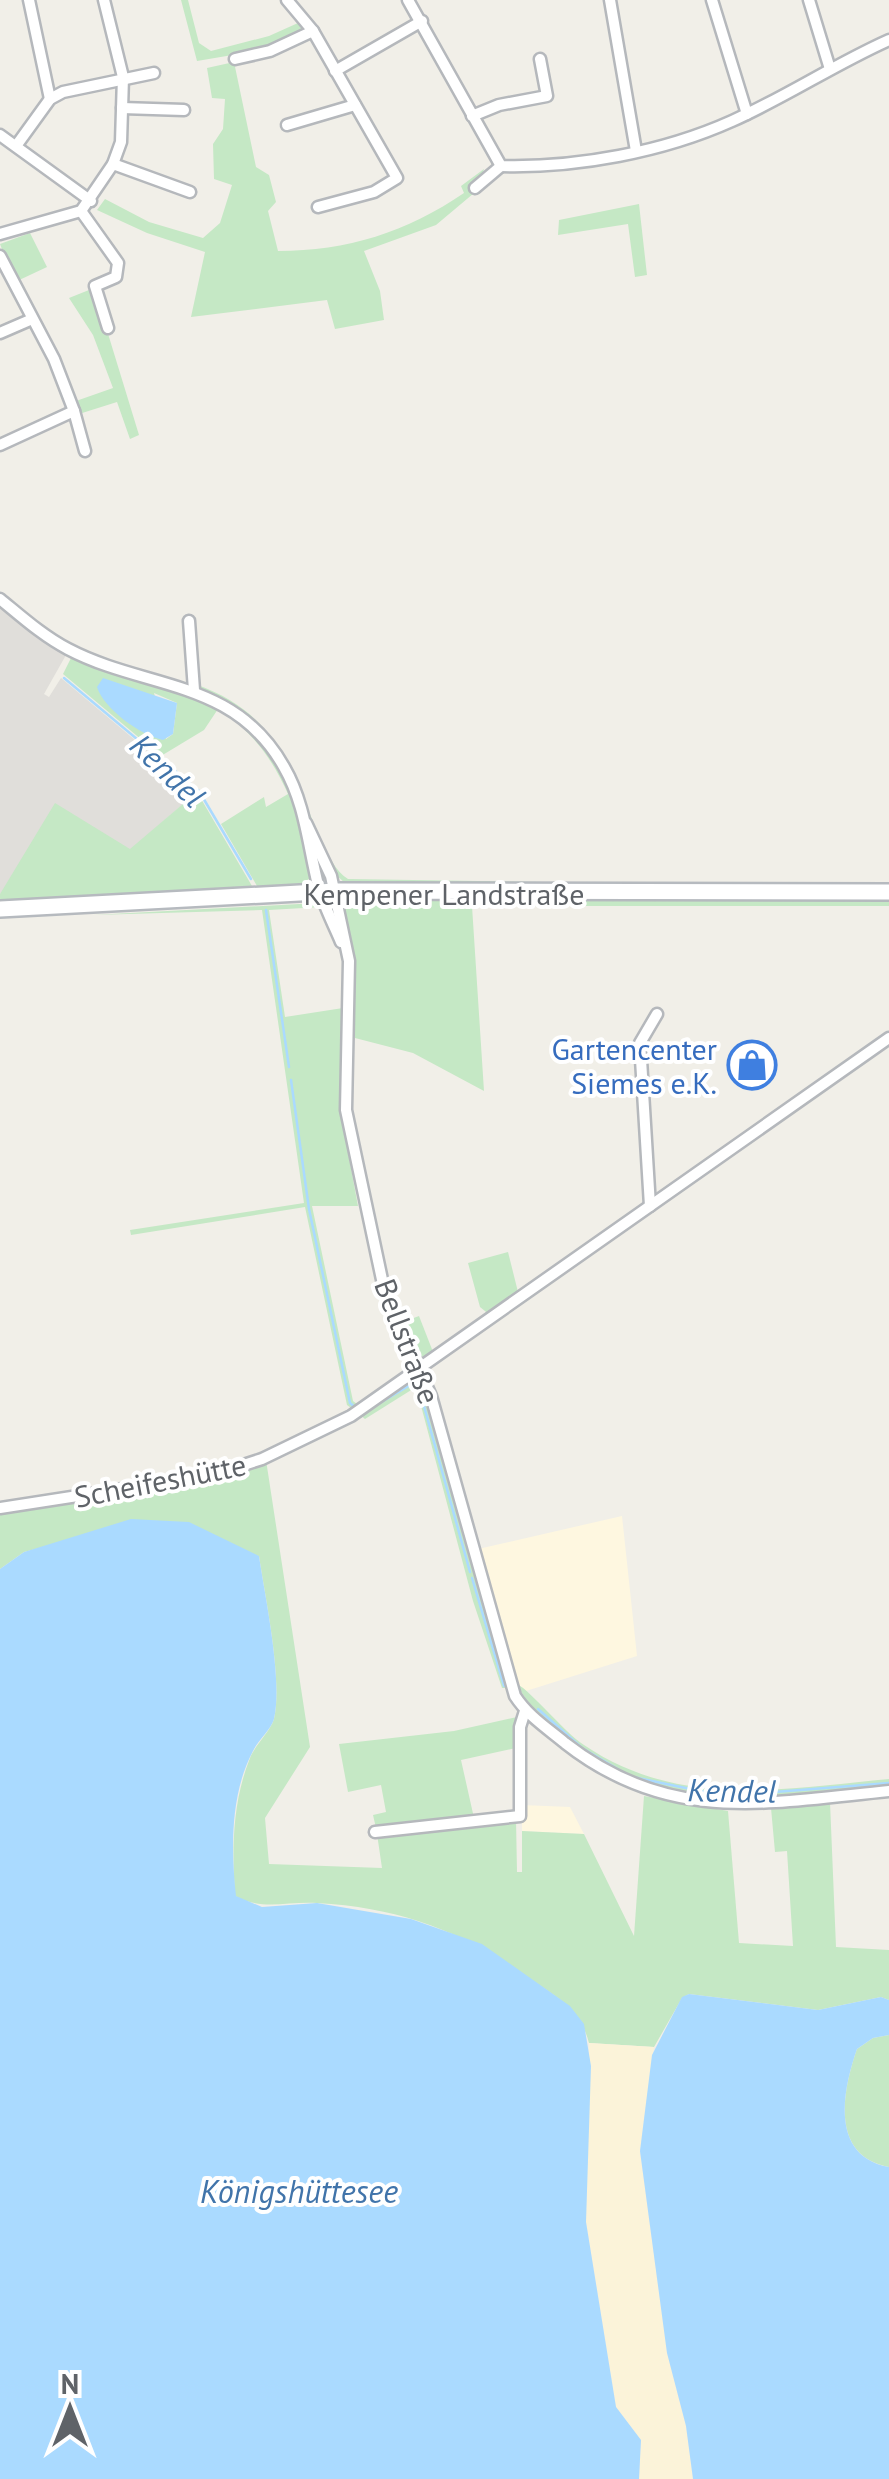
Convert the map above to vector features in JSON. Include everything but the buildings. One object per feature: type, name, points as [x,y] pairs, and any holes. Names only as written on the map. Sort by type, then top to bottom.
[{"type":"street","points":[[29,0],[50,100]]},
{"type":"street","points":[[0,234],[80,211],[91,201],[114,164],[121,142],[123,78],[104,0]]},
{"type":"street","points":[[287,0],[313,31],[397,178],[374,192],[318,207]]},
{"type":"street","points":[[610,0],[636,151]]},
{"type":"street","points":[[712,0],[748,114]]},
{"type":"street","points":[[809,0],[830,69]]},
{"type":"street","points":[[411,1],[501,166]]},
{"type":"street","points":[[336,70],[422,21]]},
{"type":"street","points":[[235,59],[270,51],[313,31]]},
{"type":"street","points":[[476,188],[501,166],[540,168],[636,151],[748,114],[889,40]]},
{"type":"street","points":[[472,116],[547,96],[540,59]]},
{"type":"street","points":[[16,146],[50,100],[63,92],[154,73]]},
{"type":"street","points":[[287,124],[355,105]]},
{"type":"street","points":[[122,108],[184,110]]},
{"type":"street","points":[[0,135],[91,201]]},
{"type":"street","points":[[114,164],[190,192]]},
{"type":"street","points":[[80,211],[118,263],[116,277],[96,286],[108,328]]},
{"type":"street","points":[[0,256],[30,320],[54,359],[85,451]]},
{"type":"street","points":[[0,333],[30,320]]},
{"type":"street","points":[[0,445],[74,411]]},
{"type":"street","name":"Bellstraße","points":[[0,599],[71,651],[194,690],[230,709],[260,732],[286,770],[349,961],[346,1110],[384,1289],[431,1396],[480,1580],[515,1696],[525,1711],[590,1761],[657,1795],[743,1806],[889,1791]]},
{"type":"street","points":[[189,620],[194,690]]},
{"type":"street","name":"Kempener Landstraße","points":[[0,910],[328,891],[889,892]]},
{"type":"street","points":[[650,1206],[640,1044],[657,1014]]},
{"type":"street","name":"Bellstraße","points":[[418,1372],[889,1038]]},
{"type":"street","name":"Scheifeshütte","points":[[0,1508],[213,1475],[262,1459],[351,1416],[418,1372]]},
{"type":"street","name":"Bellstraße","points":[[374,1832],[520,1816],[520,1726],[525,1711]]},
{"type":"shaded area","points":[[0,607],[66,655],[44,694],[49,697],[61,678],[197,792],[130,850],[0,894]]},
{"type":"shaded area","points":[[622,1516],[637,1656],[526,1691],[517,1684],[478,1549]]},
{"type":"shaded area","points":[[522,1805],[570,1807],[584,1834],[522,1831]]},
{"type":"green space","points":[[181,0],[188,0],[199,43],[211,51],[269,36],[298,23],[302,30],[268,49],[197,61]]},
{"type":"green space","points":[[234,62],[256,167],[269,175],[276,202],[268,211],[278,251],[328,247],[376,237],[442,207],[464,193],[461,186],[484,169],[481,179],[486,183],[436,225],[364,251],[380,291],[384,320],[335,329],[327,300],[191,317],[205,252],[147,233],[97,210],[105,199],[149,222],[203,238],[220,223],[232,185],[214,179],[213,144],[223,129],[225,99],[212,98],[207,68]]},
{"type":"green space","points":[[639,204],[647,275],[635,277],[628,224],[558,235],[559,220]]},
{"type":"green space","points":[[30,233],[47,267],[15,282],[0,244]]},
{"type":"green space","points":[[94,288],[139,435],[130,439],[117,402],[79,414],[76,401],[113,388],[93,335],[69,298]]},
{"type":"green space","points":[[72,656],[180,690],[218,709],[204,730],[161,756],[63,674]],"holes":[[[154,693],[177,703],[173,734],[166,739]]]},
{"type":"green space","points":[[195,684],[223,696],[263,728],[277,746],[289,767],[330,858],[348,879],[612,883],[607,888],[345,883],[335,874],[275,744],[250,718]]},
{"type":"green space","points":[[224,713],[263,746],[283,777],[311,861],[312,877],[301,884],[257,886],[221,824],[264,797],[266,807],[288,794],[259,746]]},
{"type":"green space","points":[[197,792],[252,886],[0,905],[0,894],[55,803],[130,849]]},
{"type":"green space","points":[[617,883],[889,883],[889,888],[621,888]]},
{"type":"green space","points":[[355,897],[889,897],[889,906],[472,906],[484,1091],[413,1053],[355,1038],[355,975],[342,906]]},
{"type":"green space","points":[[317,903],[321,907],[269,910],[285,1017],[343,1008],[339,1104],[358,1206],[312,1206],[353,1401],[361,1407],[355,1411],[347,1405],[305,1207],[131,1235],[130,1230],[304,1203],[262,910],[93,915]]},
{"type":"green space","points":[[508,1252],[519,1296],[491,1316],[480,1307],[468,1263]]},
{"type":"green space","points":[[419,1316],[435,1357],[423,1362],[403,1322]]},
{"type":"green space","points":[[413,1379],[419,1379],[506,1688],[502,1688],[473,1601],[416,1387],[365,1419],[359,1414]]},
{"type":"green space","points":[[266,1460],[310,1747],[265,1818],[269,1864],[382,1868],[377,1834],[516,1819],[517,1872],[522,1872],[522,1831],[584,1834],[634,1936],[644,1796],[728,1811],[739,1943],[793,1946],[787,1851],[775,1852],[771,1808],[830,1802],[836,1947],[889,1950],[889,2000],[881,1997],[818,2010],[689,1994],[682,1998],[654,2047],[589,2043],[576,2015],[554,1995],[484,1950],[433,1926],[349,1906],[265,1904],[235,1896],[234,1844],[240,1792],[252,1753],[274,1719],[276,1702],[272,1638],[259,1556],[87,1536],[24,1552],[0,1569],[0,1511]]},
{"type":"green space","points":[[517,1684],[584,1745],[656,1779],[732,1790],[889,1779],[889,1786],[760,1796],[678,1790],[638,1779],[600,1761],[543,1718]]},
{"type":"green space","points":[[517,1717],[516,1748],[461,1760],[474,1818],[376,1828],[373,1815],[386,1812],[381,1785],[348,1792],[339,1744],[454,1731]]},
{"type":"green space","points":[[889,2035],[889,2167],[870,2161],[857,2150],[845,2120],[845,2102],[857,2049],[873,2038]]},
{"type":"sand","points":[[589,2043],[654,2047],[640,2151],[667,2352],[686,2426],[693,2479],[639,2479],[641,2440],[616,2407],[586,2222]]},
{"type":"water","points":[[103,678],[177,703],[173,734],[163,740],[124,720],[107,704],[97,687]]},
{"type":"water","name":"Königshüttesee","points":[[131,1519],[189,1522],[259,1556],[272,1638],[276,1702],[274,1719],[245,1768],[236,1804],[236,1896],[262,1907],[317,1903],[411,1919],[482,1944],[570,2006],[584,2024],[591,2066],[586,2222],[616,2407],[641,2440],[639,2479],[0,2479],[0,1569],[24,1552]]},
{"type":"water","points":[[689,1994],[818,2010],[881,1997],[889,2000],[889,2035],[873,2038],[857,2049],[847,2084],[845,2120],[857,2150],[870,2161],[889,2167],[889,2479],[693,2479],[686,2426],[667,2353],[640,2151],[652,2055],[682,1997]]},
{"type":"waterway","name":"Kendel","points":[[64,678],[199,791],[251,879]]},
{"type":"waterway","name":"Kendel","points":[[266,910],[289,1067]]},
{"type":"waterway","name":"Kendel","points":[[291,1080],[309,1209],[350,1403],[356,1408]]},
{"type":"waterway","name":"Kendel","points":[[363,1413],[417,1381],[470,1572]]},
{"type":"waterway","name":"Kendel","points":[[472,1578],[504,1686]]},
{"type":"waterway","name":"Kendel","points":[[538,1709],[582,1748],[626,1774]]},
{"type":"waterway","name":"Kendel","points":[[633,1777],[724,1796],[889,1783]]},
{"type":"place","name":"Gartencenter Siemes e.K.","points":[[752,1065]]}]
